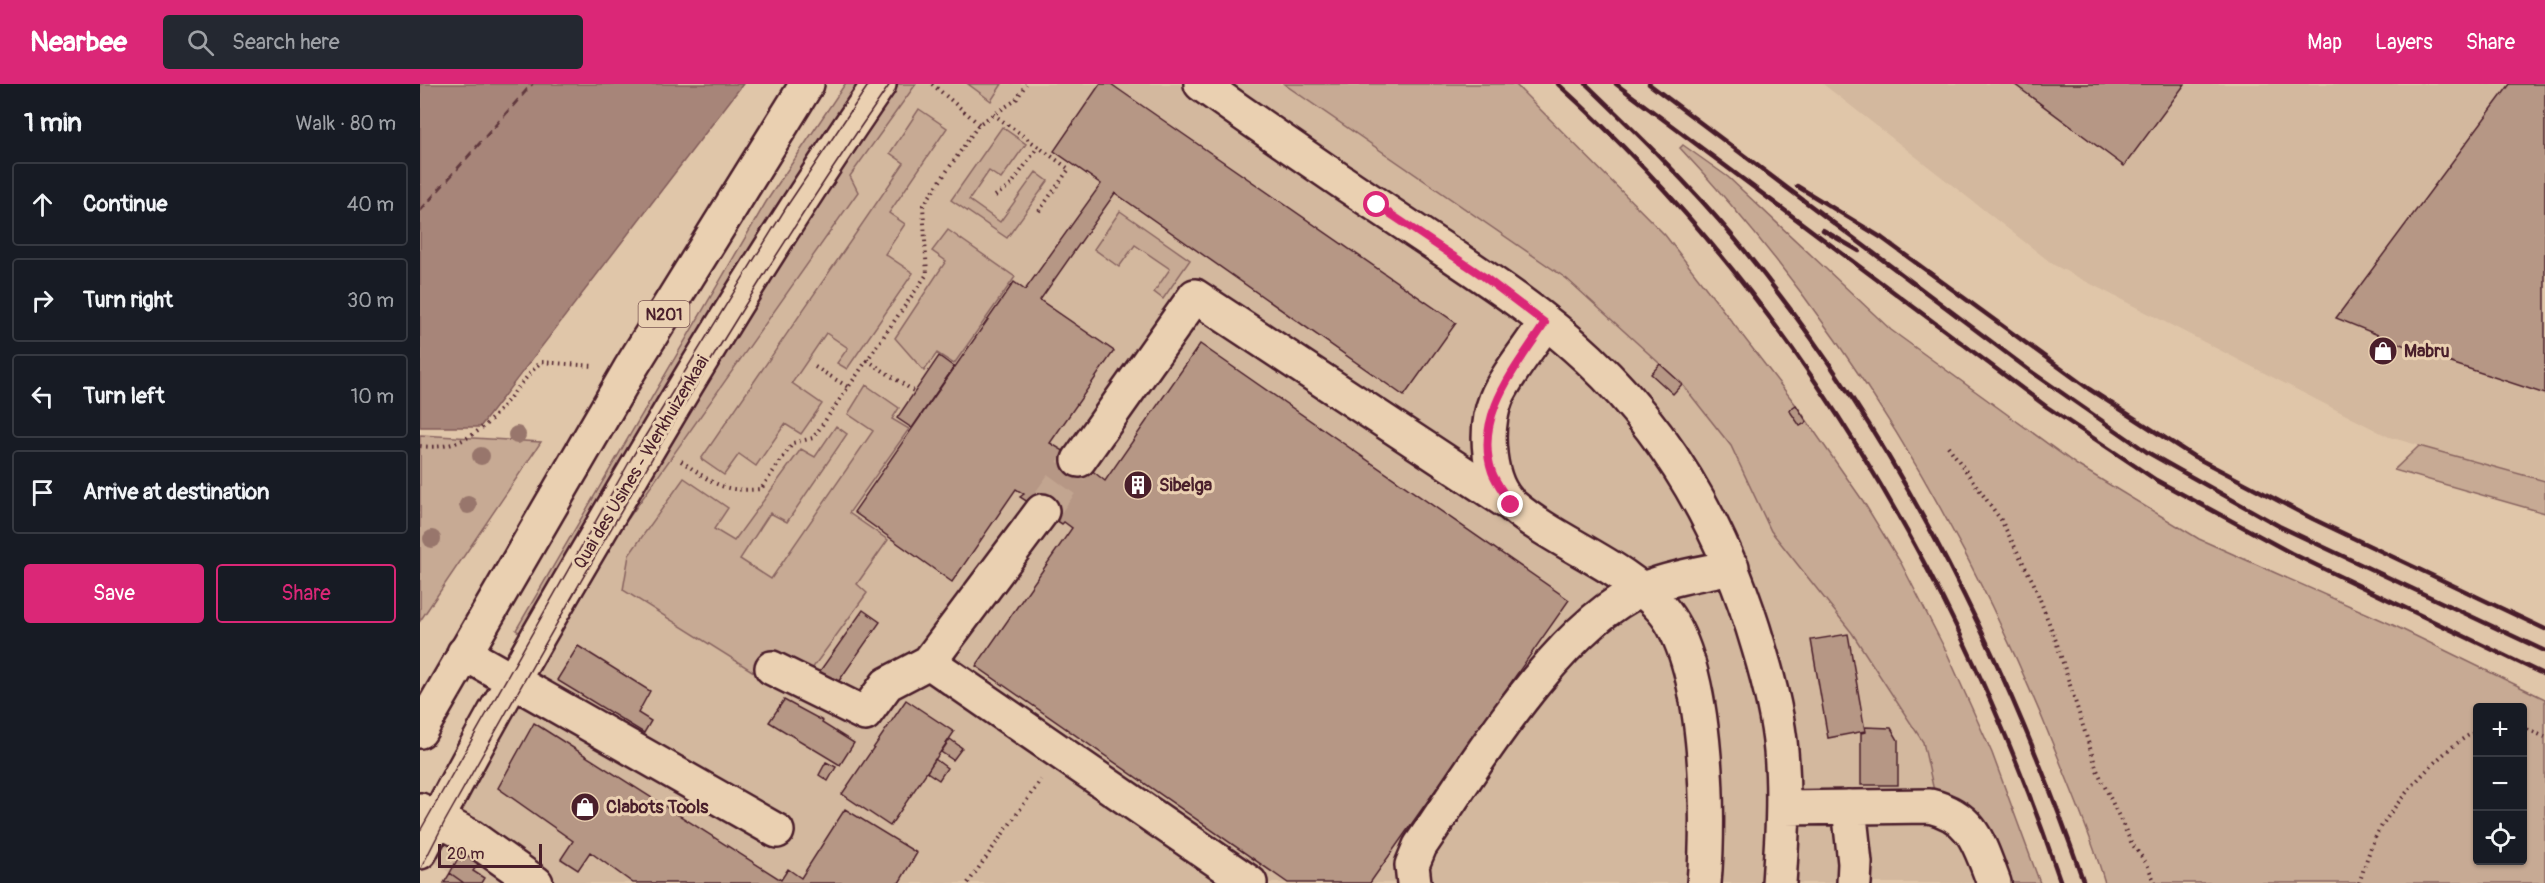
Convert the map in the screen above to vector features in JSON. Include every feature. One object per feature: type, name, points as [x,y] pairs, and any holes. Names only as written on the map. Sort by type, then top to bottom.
[{"type":"street","name":"N201","points":[[420,731],[630,369],[807,84]]},
{"type":"street","name":"Quai des Usines - Werkhuizenkaai","points":[[420,852],[428,814],[514,681],[574,573],[720,330],[795,210],[879,84]]},
{"type":"street","points":[[1201,84],[1483,276],[1545,323],[1589,359],[1634,407],[1666,449],[1711,519],[1743,593],[1770,686],[1781,749],[1784,808],[1779,883]]},
{"type":"street","points":[[1229,84],[1263,128]]},
{"type":"street","points":[[1079,460],[1196,296],[1641,590],[1663,610],[1681,641],[1689,670],[1705,765],[1708,798],[1704,883]]},
{"type":"street","points":[[1511,505],[1492,472],[1487,441],[1496,399],[1545,323]]},
{"type":"street","points":[[772,668],[865,714],[887,684],[929,662],[1042,511]]},
{"type":"street","points":[[1414,883],[1412,865],[1420,846],[1543,672],[1594,620],[1641,590],[1690,575],[1732,567]]},
{"type":"street","points":[[464,653],[777,831]]},
{"type":"street","points":[[929,662],[1250,883]]},
{"type":"street","points":[[1784,808],[1930,806],[1946,810],[1961,819],[1976,836],[1994,883]]},
{"type":"street","points":[[1849,807],[1856,863],[1854,883]]},
{"type":"street","points":[[428,814],[470,836],[536,883]]},
{"type":"path","points":[[932,84],[980,124]]},
{"type":"path","points":[[680,460],[718,486],[737,491],[761,489],[793,443],[813,438],[927,274],[923,206],[980,124],[1016,100],[1026,84]]},
{"type":"path","points":[[993,114],[1069,170],[1037,214]]},
{"type":"path","points":[[995,196],[1011,185],[1038,147]]},
{"type":"path","points":[[867,360],[915,392]]},
{"type":"path","points":[[420,446],[459,442],[492,421],[541,362],[630,369]]},
{"type":"path","points":[[815,367],[848,387]]},
{"type":"path","points":[[1948,446],[2001,520],[2034,584],[2056,641],[2097,770],[2132,844],[2147,864],[2155,883]]},
{"type":"path","points":[[2527,729],[2545,737]]},
{"type":"path","points":[[2359,883],[2376,836],[2398,801],[2448,753],[2473,733]]},
{"type":"path","points":[[968,883],[1061,753]]},
{"type":"shaded area","points":[[420,84],[743,84],[480,427],[420,427]]},
{"type":"shaded area","points":[[845,84],[859,84],[523,635],[516,630],[766,202]]},
{"type":"shaded area","points":[[898,84],[1284,84],[1567,279],[1682,384],[1731,446],[1771,531],[1852,633],[1923,742],[1934,791],[1966,805],[1985,821],[2008,883],[464,883],[430,859],[722,351]]},
{"type":"shaded area","points":[[898,84],[916,84],[850,176],[858,192],[628,519],[722,351],[839,169]]},
{"type":"shaded area","points":[[968,84],[1002,84],[991,101]]},
{"type":"shaded area","points":[[1284,84],[1515,84],[1665,235],[1796,405],[1863,501],[1901,563],[1947,653],[1992,753],[2040,883],[2008,883],[1985,821],[1966,805],[1934,791],[1923,742],[1852,633],[1771,531],[1731,446],[1682,384],[1567,279]]},
{"type":"shaded area","name":"Mabru","points":[[1823,84],[2545,84],[2545,481],[2389,437],[2054,265]]},
{"type":"shaded area","points":[[919,109],[947,128],[889,213],[905,224],[885,254],[913,273],[847,369],[837,363],[848,348],[826,333],[792,383],[822,404],[801,434],[785,424],[756,466],[739,454],[724,475],[701,459],[904,163],[890,153]]},
{"type":"shaded area","points":[[1002,127],[1026,144],[1001,179],[989,171],[969,200],[1000,222],[1036,172],[1048,181],[1007,238],[951,200]]},
{"type":"shaded area","points":[[1683,145],[1728,177],[1891,330],[2077,465],[2199,539],[2393,625],[2545,699],[2545,883],[2105,883],[2082,817],[2021,670],[1983,589],[1941,510],[1896,432],[1847,357],[1795,285],[1739,215],[1680,148]]},
{"type":"shaded area","points":[[1120,211],[1190,260],[1163,299],[1154,292],[1170,269],[1135,245],[1119,267],[1094,249]]},
{"type":"shaded area","points":[[948,230],[1015,277],[954,364],[937,353],[924,371],[895,338],[946,261],[932,251]]},
{"type":"shaded area","points":[[866,385],[899,408],[892,419],[909,429],[849,513],[888,540],[857,584],[867,593],[809,673],[760,676],[623,590],[629,555],[684,478],[728,508],[714,529],[734,541],[801,449],[815,457],[836,426],[847,434],[787,522],[770,513],[740,559],[771,579],[873,431],[848,414]]},
{"type":"shaded area","points":[[420,435],[541,442],[420,621]]},
{"type":"shaded area","points":[[2419,446],[2545,481],[2545,513],[2394,470]]},
{"type":"building","name":"Sibelga","points":[[1100,84],[1111,84],[1456,323],[1404,396],[1115,193],[1040,300],[1114,351],[1050,443],[1079,460],[1105,481],[1200,344],[1569,600],[1370,883],[1288,883],[976,666],[1072,528],[1064,522],[1062,524],[1020,497],[1024,494],[1016,489],[952,582],[854,512],[1014,282],[1025,290],[1101,184],[1054,151]]},
{"type":"building","points":[[2014,84],[2185,84],[2124,166]]},
{"type":"building","points":[[2510,84],[2545,84],[2545,394],[2430,356],[2336,318]]},
{"type":"building","points":[[939,356],[954,367],[912,428],[897,418]]},
{"type":"building","points":[[1660,364],[1682,384],[1673,394],[1651,374]]},
{"type":"building","points":[[1796,405],[1807,422],[1800,426],[1789,410]]},
{"type":"building","points":[[863,610],[880,622],[834,688],[815,678]]},
{"type":"building","points":[[1848,634],[1865,731],[1828,738],[1811,640]]},
{"type":"building","points":[[578,646],[650,691],[638,713],[651,721],[644,733],[557,680]]},
{"type":"building","points":[[784,700],[823,721],[822,723],[854,743],[840,765],[769,722]]},
{"type":"building","points":[[906,700],[954,732],[890,826],[842,794]]},
{"type":"building","points":[[534,723],[781,880],[788,869],[801,878],[845,809],[917,853],[899,883],[633,883],[590,852],[578,870],[561,859],[573,841],[498,788]]},
{"type":"building","points":[[1865,727],[1891,728],[1898,740],[1898,785],[1861,785],[1861,733],[1866,732]]},
{"type":"building","points":[[950,739],[962,748],[953,760],[941,752]]},
{"type":"building","points":[[935,759],[947,768],[939,780],[927,772]]},
{"type":"building","points":[[826,762],[836,767],[828,781],[819,775]]},
{"type":"building","points":[[462,851],[479,863],[473,871],[484,878],[481,883],[464,883],[450,873]]},
{"type":"building","points":[[450,873],[464,883],[444,883]]},
{"type":"ferry route","points":[[420,210],[531,84]]},
{"type":"ferry route","points":[[420,212],[533,84]]},
{"type":"tunnel","points":[[1042,511],[1079,460]]},
{"type":"tram line","points":[[420,831],[631,459],[787,206],[869,84]]},
{"type":"tram line","points":[[420,870],[497,729],[658,448],[771,264],[890,84]]},
{"type":"railway","points":[[1558,84],[1643,168],[1722,257],[1794,352],[1860,451],[1920,554],[1973,661],[2020,771],[2061,883]]},
{"type":"railway","points":[[1586,84],[1718,219],[1792,311],[1845,387],[1938,545],[1980,628],[2018,712],[2084,883]]},
{"type":"railway","points":[[1616,84],[2047,407],[2156,480],[2291,553],[2545,675]]},
{"type":"railway","points":[[1649,84],[2029,370],[2147,452],[2279,526],[2545,651]]},
{"type":"railway","points":[[1797,186],[1882,238],[2089,389],[2193,456],[2313,519],[2545,629]]},
{"type":"railway","points":[[1823,230],[1859,251]]},
{"type":"place","name":"Mabru","points":[[2383,351]]},
{"type":"place","name":"Sibelga","points":[[1138,485]]},
{"type":"place","name":"Clabots Tools","points":[[585,807]]},
{"type":"route","points":[[1377,205],[1483,276],[1545,323],[1496,399],[1487,441],[1492,472],[1511,505]]}]
